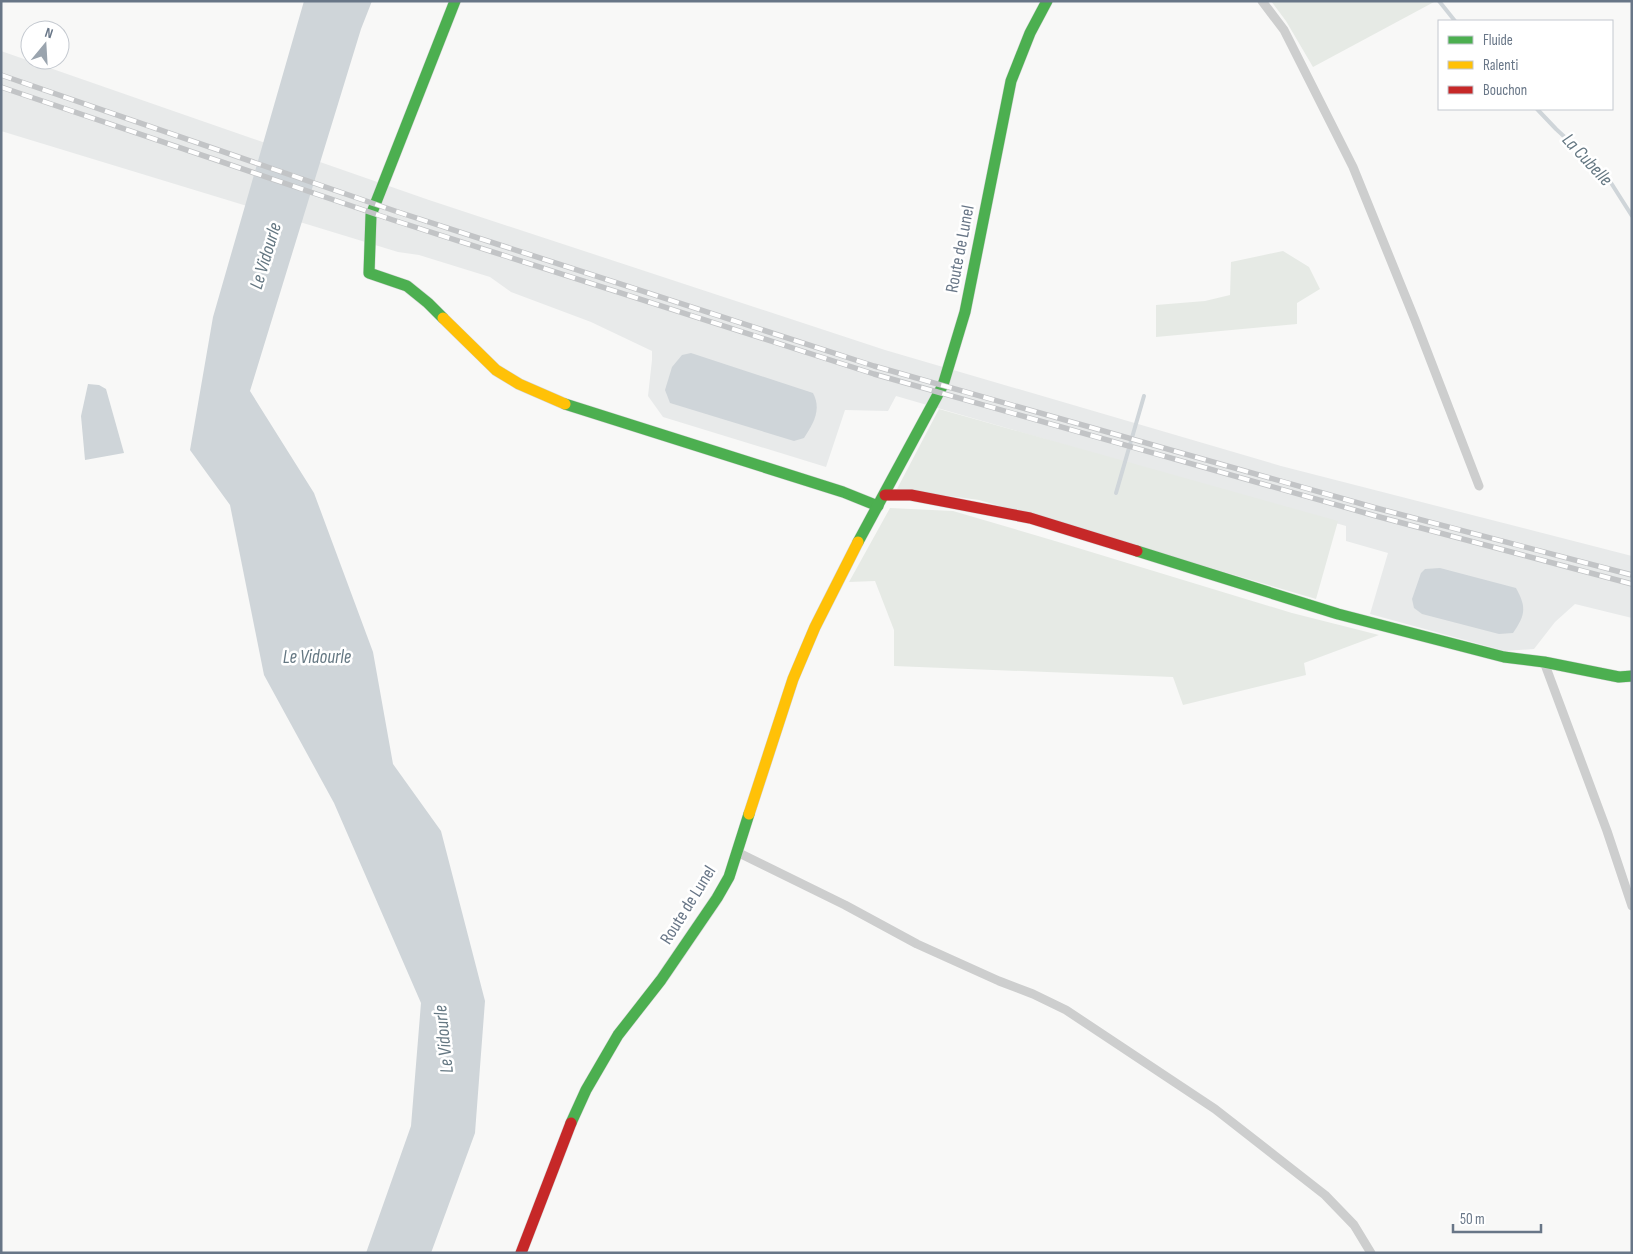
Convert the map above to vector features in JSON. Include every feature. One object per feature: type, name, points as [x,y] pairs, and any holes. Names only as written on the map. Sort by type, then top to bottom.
[{"type":"street","points":[[455,1],[371,215],[369,273],[407,286],[428,303],[496,370],[519,384],[556,401],[843,492],[878,506]]},
{"type":"street","name":"Route de Lunel","points":[[521,1253],[563,1142],[586,1090],[618,1035],[661,980],[717,898],[729,877],[793,679],[816,627],[943,385],[965,312],[1011,81],[1030,33],[1047,1]]},
{"type":"street","points":[[1262,1],[1284,30],[1353,166],[1422,338],[1478,486]]},
{"type":"street","points":[[885,495],[942,500],[1030,518],[1338,614],[1504,658],[1544,662],[1619,677],[1632,676]]},
{"type":"street","points":[[1544,662],[1607,831],[1632,906]]},
{"type":"street","points":[[738,852],[917,944],[1066,1010],[1215,1109],[1318,1190],[1354,1225],[1371,1253]]},
{"type":"shaded area","points":[[1271,1],[1434,2],[1313,67],[1286,21]]},
{"type":"shaded area","points":[[1,51],[20,58],[20,70],[56,70],[429,200],[885,350],[1281,466],[1632,556],[1632,618],[1575,604],[1555,622],[1534,649],[1505,651],[1370,614],[1388,553],[1346,541],[1346,526],[896,396],[888,411],[845,410],[826,467],[663,417],[648,396],[652,351],[591,322],[511,292],[490,277],[419,255],[398,252],[1,131]]},
{"type":"shaded area","points":[[1283,251],[1309,267],[1320,289],[1297,303],[1297,324],[1156,337],[1156,305],[1205,301],[1230,295],[1231,262]]},
{"type":"shaded area","points":[[939,409],[1338,521],[1316,599],[979,500],[897,489]]},
{"type":"shaded area","points":[[890,508],[953,511],[1292,613],[1379,635],[1304,663],[1306,675],[1183,705],[1173,677],[894,666],[894,630],[875,581],[849,582]]},
{"type":"water","name":"Le Vidourle","points":[[304,1],[372,1],[361,29],[250,391],[314,493],[373,652],[393,764],[441,831],[485,1001],[475,1133],[431,1253],[366,1253],[411,1126],[421,1003],[334,803],[264,675],[230,505],[190,450],[213,317]]},
{"type":"water","points":[[691,353],[813,393],[817,405],[815,417],[804,438],[794,441],[670,403],[665,390],[672,367],[682,355]]},
{"type":"water","points":[[88,384],[99,385],[106,389],[124,453],[85,460],[81,416]]},
{"type":"water","points":[[1440,568],[1516,588],[1522,601],[1523,611],[1513,633],[1499,634],[1422,614],[1414,608],[1412,599],[1421,573],[1425,569]]},
{"type":"waterway","name":"La Cubelle","points":[[1439,1],[1454,20]]},
{"type":"waterway","name":"La Cubelle","points":[[1538,110],[1606,175],[1632,216]]},
{"type":"waterway","points":[[1116,493],[1144,396]]},
{"type":"railway","points":[[1,75],[398,212],[874,366],[1376,508],[1632,575]]},
{"type":"railway","points":[[1,87],[393,220],[874,374],[1376,516],[1632,584]]},
{"type":"traffic: fast","points":[[443,318],[407,286],[369,273],[371,215],[455,1]]},
{"type":"traffic: fast","points":[[858,542],[943,385],[965,312],[1011,81],[1030,33],[1047,1]]},
{"type":"traffic: fast","points":[[565,404],[843,492],[878,506]]},
{"type":"traffic: fast","points":[[1137,551],[1338,614],[1504,657],[1544,662],[1619,677],[1632,676]]},
{"type":"traffic: fast","points":[[571,1123],[586,1090],[618,1035],[661,980],[717,898],[729,877],[749,814]]},
{"type":"traffic: slow","points":[[443,318],[496,370],[519,384],[565,404]]},
{"type":"traffic: slow","points":[[749,814],[793,679],[815,627],[858,542]]},
{"type":"traffic: jam","points":[[885,495],[911,495],[1030,518],[1137,551]]},
{"type":"traffic: jam","points":[[521,1253],[571,1123]]}]
